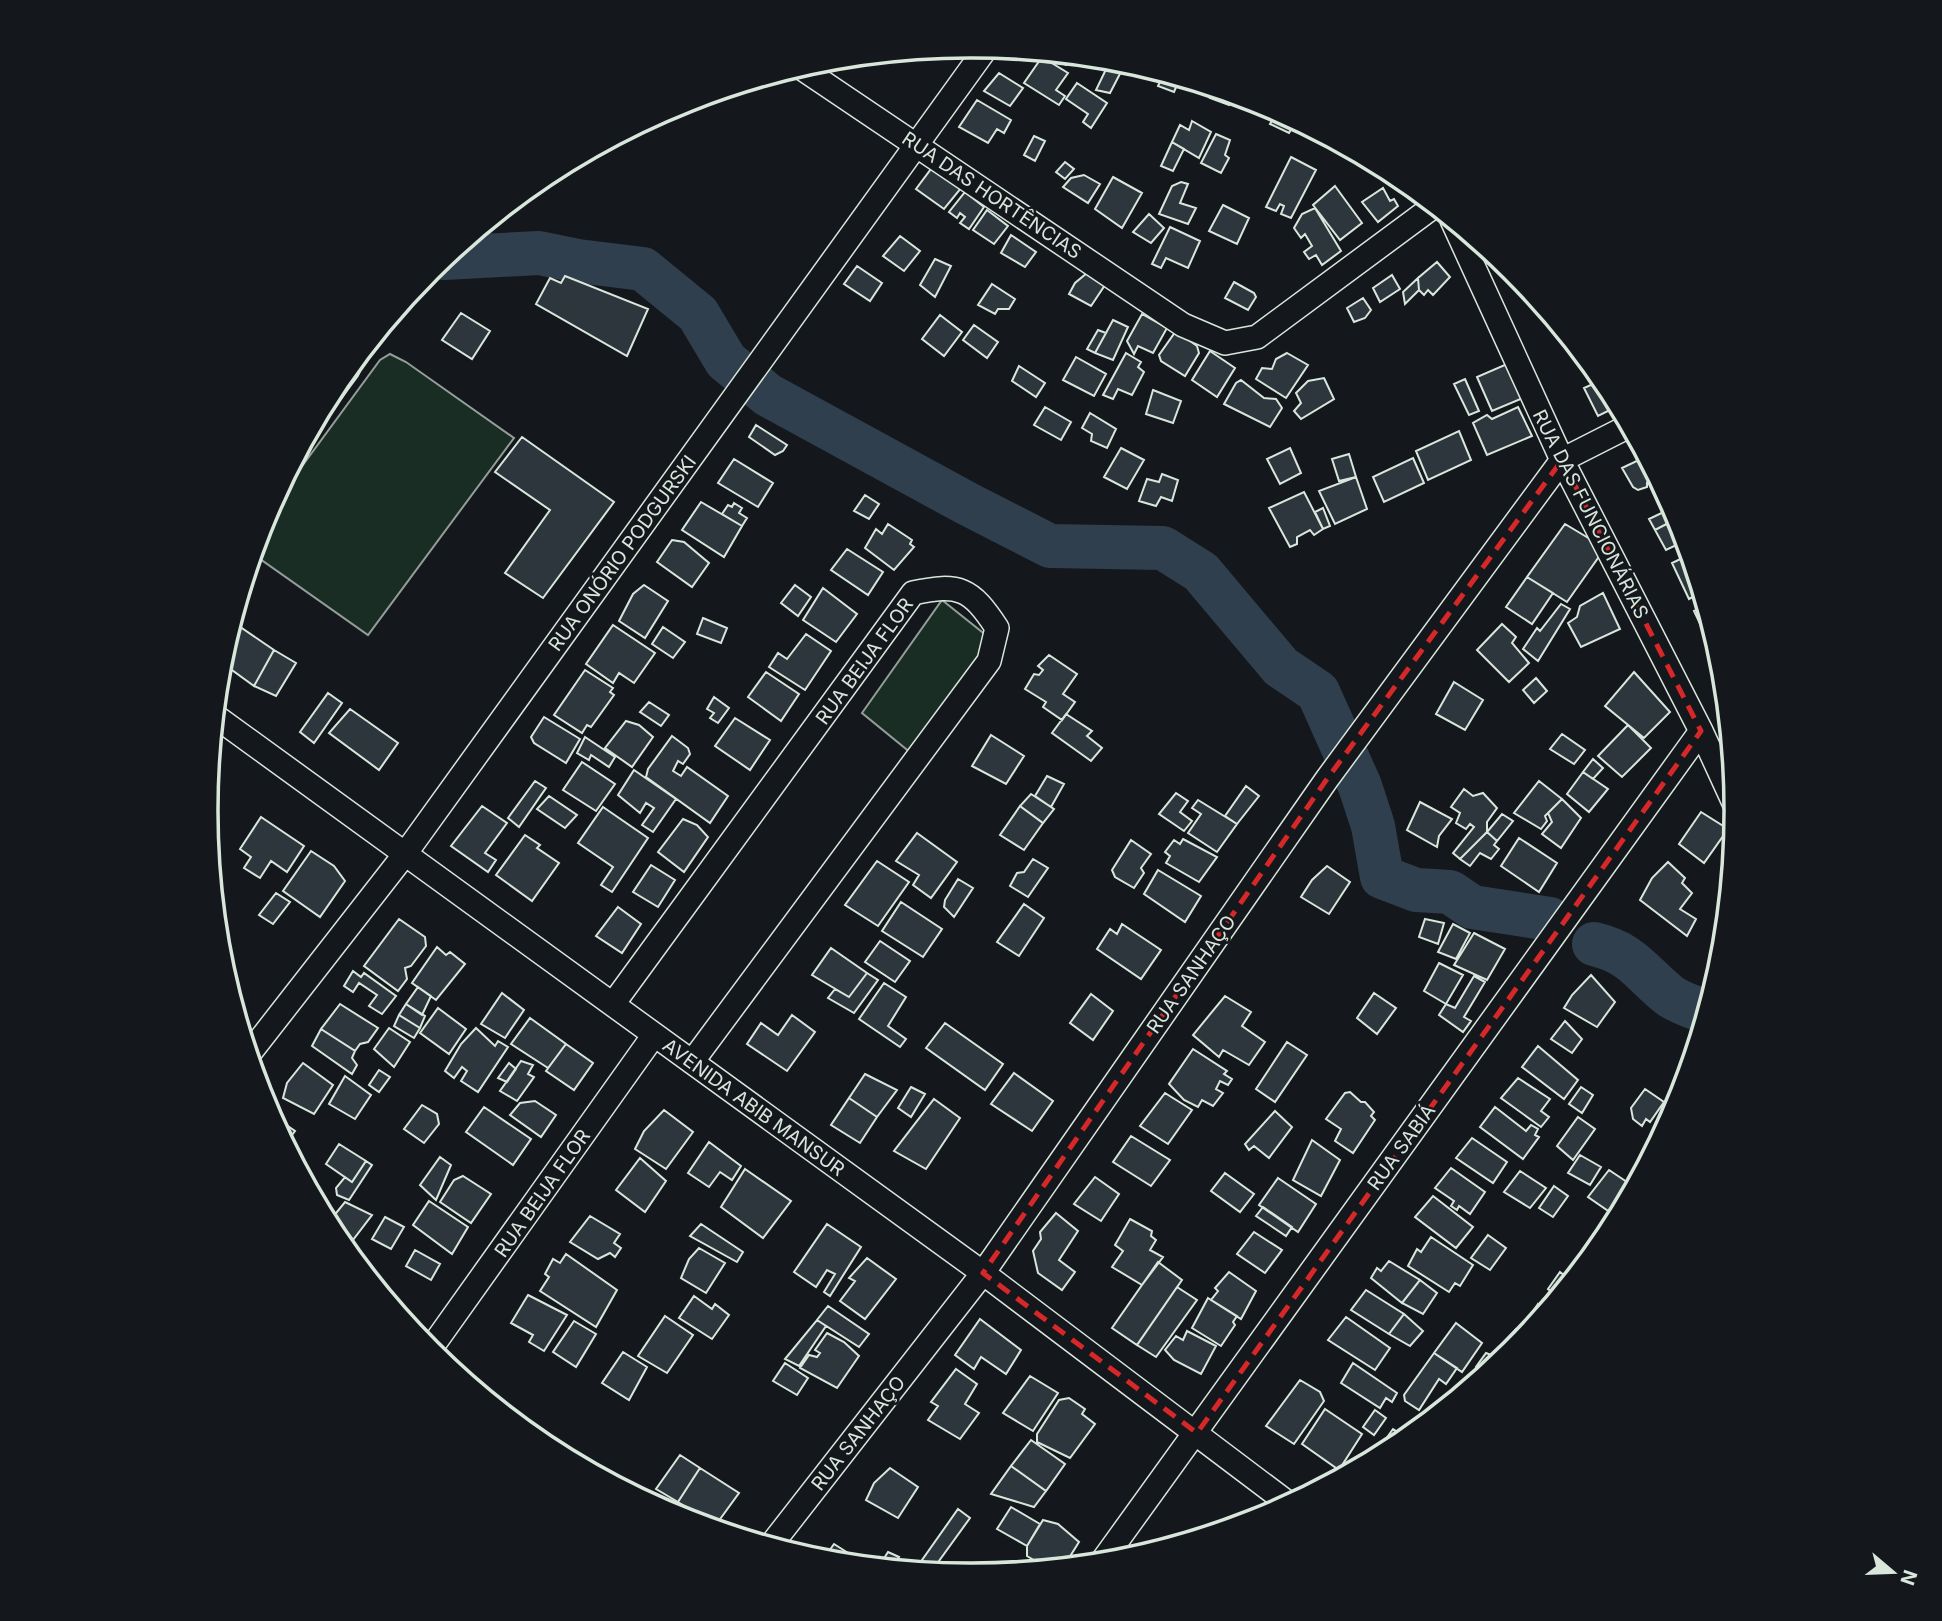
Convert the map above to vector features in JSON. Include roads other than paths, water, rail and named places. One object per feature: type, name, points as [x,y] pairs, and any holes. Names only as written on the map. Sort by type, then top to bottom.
[{"type":"street","name":"RUA ONÓRIO PODGURSKI","points":[[256,1045],[405,854],[979,58]]},
{"type":"street","name":"RUA DAS HORTÊNCIAS","points":[[812,75],[1183,325],[1226,343],[1257,337],[1427,211]]},
{"type":"street","name":"RUA DAS FUNCIONÁRIAS","points":[[1461,240],[1562,460],[1701,730],[1723,778]]},
{"type":"street","name":"RUA SANHAÇO","points":[[776,1538],[983,1273],[1327,779],[1562,460],[1621,430]]},
{"type":"street","name":"RUA BEIJA FLOR","points":[[613,1004],[913,593],[946,586],[980,601],[997,628],[989,661],[692,1062]]},
{"type":"street","name":"AVENIDA ABIB MANSUR","points":[[224,722],[983,1273],[1280,1497]]},
{"type":"street","name":"RUA SABIÁ","points":[[1110,1550],[1701,730]]},
{"type":"street","name":"RUA BEIJA FLOR","points":[[437,1340],[654,1035]]},
{"type":"waterway","points":[[462,257],[539,253],[643,269],[698,314],[726,361],[768,395],[966,503],[1050,546],[1163,548],[1201,572],[1281,667],[1318,692],[1360,786],[1373,826],[1382,877],[1416,890],[1450,892],[1472,907],[1550,919]]},
{"type":"waterway","points":[[1594,944],[1628,959],[1670,996],[1697,1009]]}]
